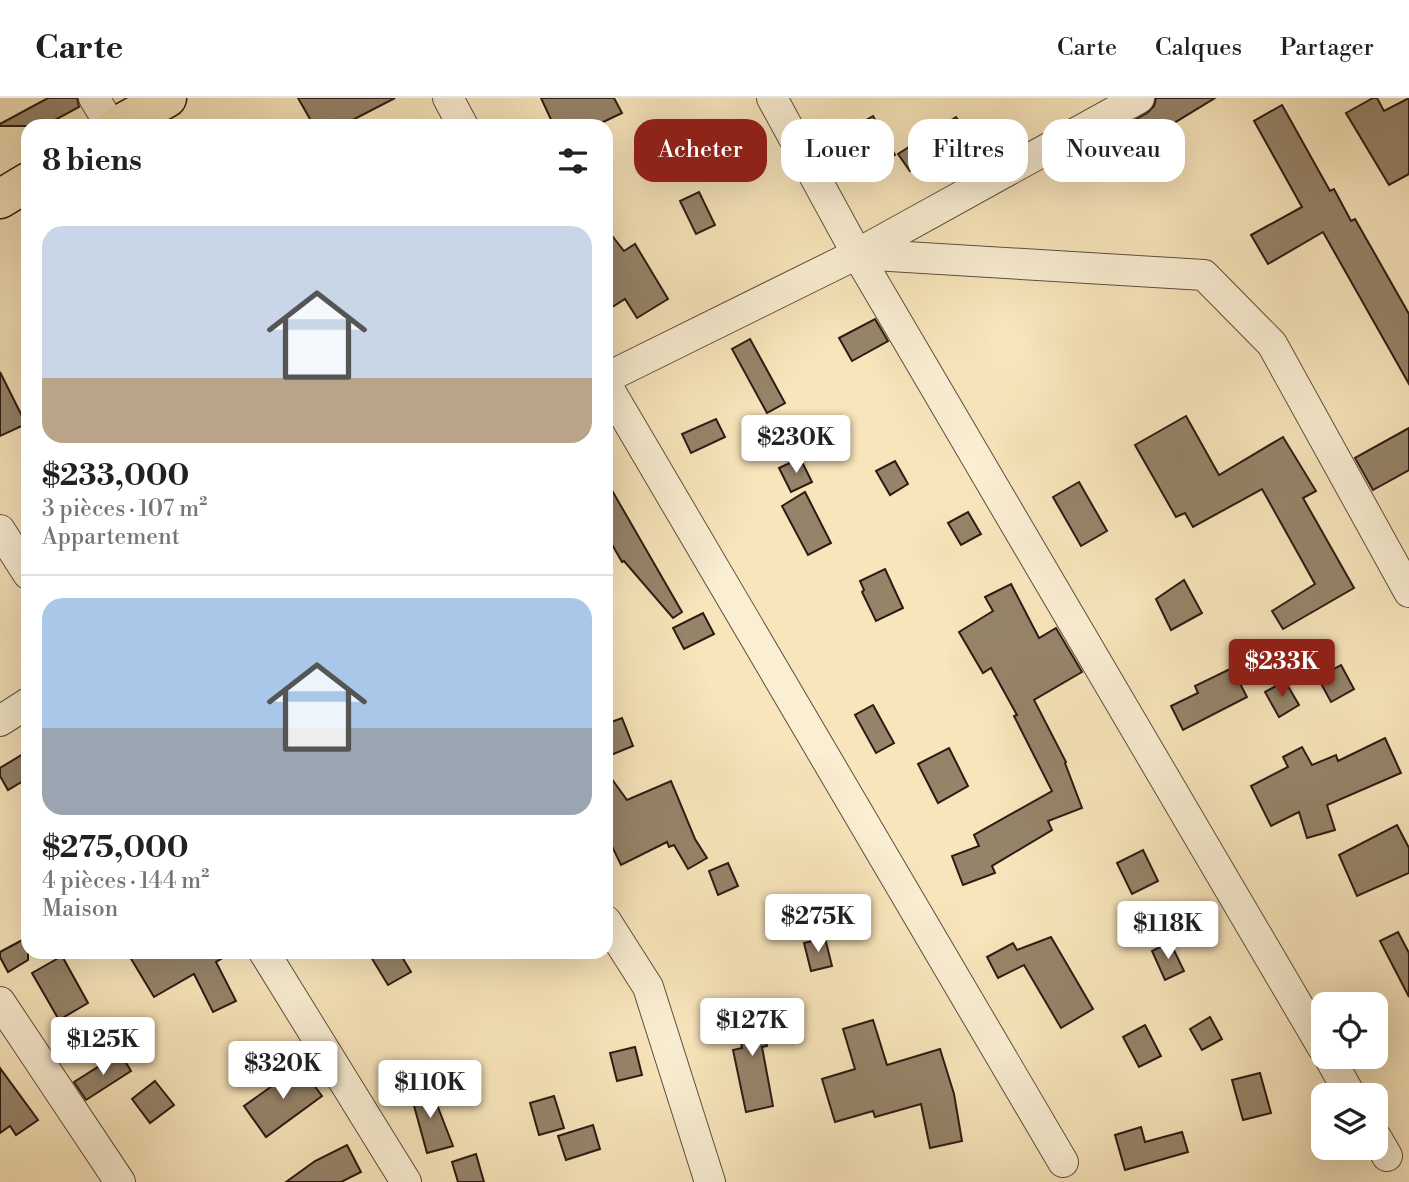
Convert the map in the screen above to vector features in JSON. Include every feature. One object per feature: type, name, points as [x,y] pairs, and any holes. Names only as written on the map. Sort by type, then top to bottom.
[{"type":"highway","points":[[130,119],[167,98]]},
{"type":"highway","points":[[0,199],[21,186]]},
{"type":"street","points":[[94,98],[107,119]]},
{"type":"street","points":[[448,98],[459,119]]},
{"type":"street","points":[[772,98],[857,254],[1311,1028]]},
{"type":"street","points":[[613,375],[857,254],[1139,98]]},
{"type":"street","points":[[857,254],[1204,275],[1272,344],[1409,592]]},
{"type":"street","points":[[613,396],[1063,1163]]},
{"type":"street","points":[[0,530],[21,563]]},
{"type":"street","points":[[0,721],[21,708]]},
{"type":"street","points":[[613,932],[648,987],[710,1182]]},
{"type":"street","points":[[268,959],[406,1182]]},
{"type":"street","points":[[0,1002],[120,1182]]},
{"type":"building","points":[[48,98],[77,98],[79,107],[57,119],[21,119],[21,126],[0,124]]},
{"type":"building","points":[[298,98],[395,98],[354,119],[310,119]]},
{"type":"building","points":[[541,98],[614,98],[622,113],[610,119],[551,119]]},
{"type":"building","points":[[1156,98],[1215,98],[1181,119],[1136,119],[1154,106]]},
{"type":"building","points":[[1377,98],[1384,111],[1409,98],[1409,174],[1389,185],[1346,113]]},
{"type":"building","points":[[1282,105],[1330,191],[1334,189],[1351,221],[1355,219],[1409,314],[1409,384],[1323,232],[1268,264],[1251,235],[1302,207],[1254,121]]},
{"type":"building","points":[[908,148],[908,168],[898,154]]},
{"type":"building","points":[[699,192],[715,225],[696,234],[680,201]]},
{"type":"building","points":[[613,237],[624,251],[635,244],[668,299],[637,318],[625,299],[613,307]]},
{"type":"building","points":[[875,319],[888,341],[852,361],[839,338]]},
{"type":"building","points":[[750,339],[785,403],[767,413],[732,349]]},
{"type":"building","points":[[0,372],[21,414],[21,426],[0,436]]},
{"type":"building","points":[[1186,416],[1219,475],[1283,437],[1316,491],[1303,498],[1354,588],[1283,629],[1272,611],[1315,584],[1262,489],[1193,527],[1185,513],[1176,517],[1135,445]]},
{"type":"building","points":[[716,419],[725,437],[691,453],[682,434]]},
{"type":"building","points":[[1409,428],[1409,470],[1373,490],[1355,458]]},
{"type":"building","points":[[800,458],[812,482],[791,492],[779,468]]},
{"type":"building","points":[[895,461],[908,484],[890,495],[876,471]]},
{"type":"building","points":[[1079,482],[1107,531],[1081,546],[1053,497]]},
{"type":"building","points":[[613,492],[682,612],[673,618],[624,561],[622,562],[613,546]]},
{"type":"building","points":[[805,492],[831,543],[808,555],[782,506]]},
{"type":"building","points":[[968,512],[981,534],[961,545],[948,523]]},
{"type":"building","points":[[885,569],[903,608],[876,621],[862,592],[864,590],[860,581]]},
{"type":"building","points":[[1184,580],[1202,613],[1171,630],[1156,599]]},
{"type":"building","points":[[1011,584],[1039,638],[1056,628],[1082,672],[1034,700],[1066,762],[1082,808],[1048,821],[1052,830],[992,866],[995,873],[963,885],[952,856],[979,846],[974,835],[1052,791],[1014,716],[1017,715],[991,668],[983,673],[959,632],[993,611],[985,597]]},
{"type":"building","points":[[703,613],[714,634],[684,649],[673,628]]},
{"type":"building","points":[[1341,665],[1354,689],[1331,702],[1318,678]]},
{"type":"building","points":[[1232,668],[1247,697],[1183,730],[1171,706],[1198,693],[1195,686]]},
{"type":"building","points":[[1285,681],[1299,705],[1279,717],[1265,692]]},
{"type":"building","points":[[873,705],[894,743],[876,753],[855,715]]},
{"type":"building","points":[[622,718],[633,746],[613,754],[613,721]]},
{"type":"building","points":[[1385,738],[1401,773],[1327,805],[1335,830],[1307,838],[1299,812],[1271,826],[1251,786],[1288,767],[1283,757],[1302,747],[1312,765],[1336,755],[1338,761]]},
{"type":"building","points":[[949,748],[968,786],[938,803],[918,764]]},
{"type":"building","points":[[21,755],[21,782],[8,790],[0,776],[0,768]]},
{"type":"building","points":[[613,781],[627,800],[671,781],[695,839],[707,858],[688,869],[674,845],[669,847],[667,842],[621,865],[613,848]]},
{"type":"building","points":[[1397,825],[1409,848],[1409,873],[1357,896],[1339,855]]},
{"type":"building","points":[[1143,850],[1158,881],[1132,894],[1117,863]]},
{"type":"building","points":[[728,863],[738,886],[718,895],[709,871]]},
{"type":"building","points":[[1398,932],[1409,953],[1409,997],[1380,941]]},
{"type":"building","points":[[1051,937],[1093,1009],[1061,1028],[1024,965],[998,978],[987,957],[1013,943],[1017,950]]},
{"type":"building","points":[[825,938],[832,966],[811,971],[804,943]]},
{"type":"building","points":[[21,941],[21,959],[28,960],[8,972],[0,952]]},
{"type":"building","points":[[1170,942],[1184,971],[1165,980],[1152,951]]},
{"type":"building","points":[[57,959],[64,959],[88,1003],[59,1020],[32,973]]},
{"type":"building","points":[[131,959],[221,959],[216,962],[236,1001],[213,1012],[194,974],[154,997]]},
{"type":"building","points":[[372,959],[403,959],[411,972],[388,985]]},
{"type":"building","points":[[760,1002],[767,1046],[762,1047],[773,1106],[746,1112],[733,1050],[742,1048],[735,1006]]},
{"type":"building","points":[[1210,1017],[1222,1039],[1202,1050],[1190,1029]]},
{"type":"building","points":[[873,1020],[887,1065],[940,1049],[954,1094],[962,1141],[930,1148],[921,1104],[875,1117],[873,1111],[835,1122],[822,1079],[855,1069],[843,1029]]},
{"type":"building","points":[[1145,1025],[1161,1056],[1139,1067],[1123,1037]]},
{"type":"building","points":[[635,1047],[642,1075],[617,1081],[610,1053]]},
{"type":"building","points":[[120,1053],[131,1071],[86,1100],[74,1082]]},
{"type":"building","points":[[300,1066],[322,1096],[266,1137],[244,1106]]},
{"type":"building","points":[[0,1068],[38,1120],[16,1135],[10,1126],[0,1133]]},
{"type":"building","points":[[1260,1073],[1271,1113],[1243,1120],[1232,1080]]},
{"type":"building","points":[[155,1081],[174,1105],[150,1123],[132,1099]]},
{"type":"building","points":[[429,1084],[453,1146],[427,1153],[410,1091]]},
{"type":"building","points":[[554,1096],[564,1128],[539,1135],[530,1103]]},
{"type":"building","points":[[593,1125],[600,1149],[566,1160],[558,1136]]},
{"type":"building","points":[[1141,1127],[1145,1142],[1182,1132],[1188,1152],[1125,1170],[1115,1135]]},
{"type":"building","points":[[347,1145],[361,1172],[341,1182],[286,1182],[315,1161]]},
{"type":"building","points":[[476,1154],[484,1182],[458,1182],[452,1162]]}]
